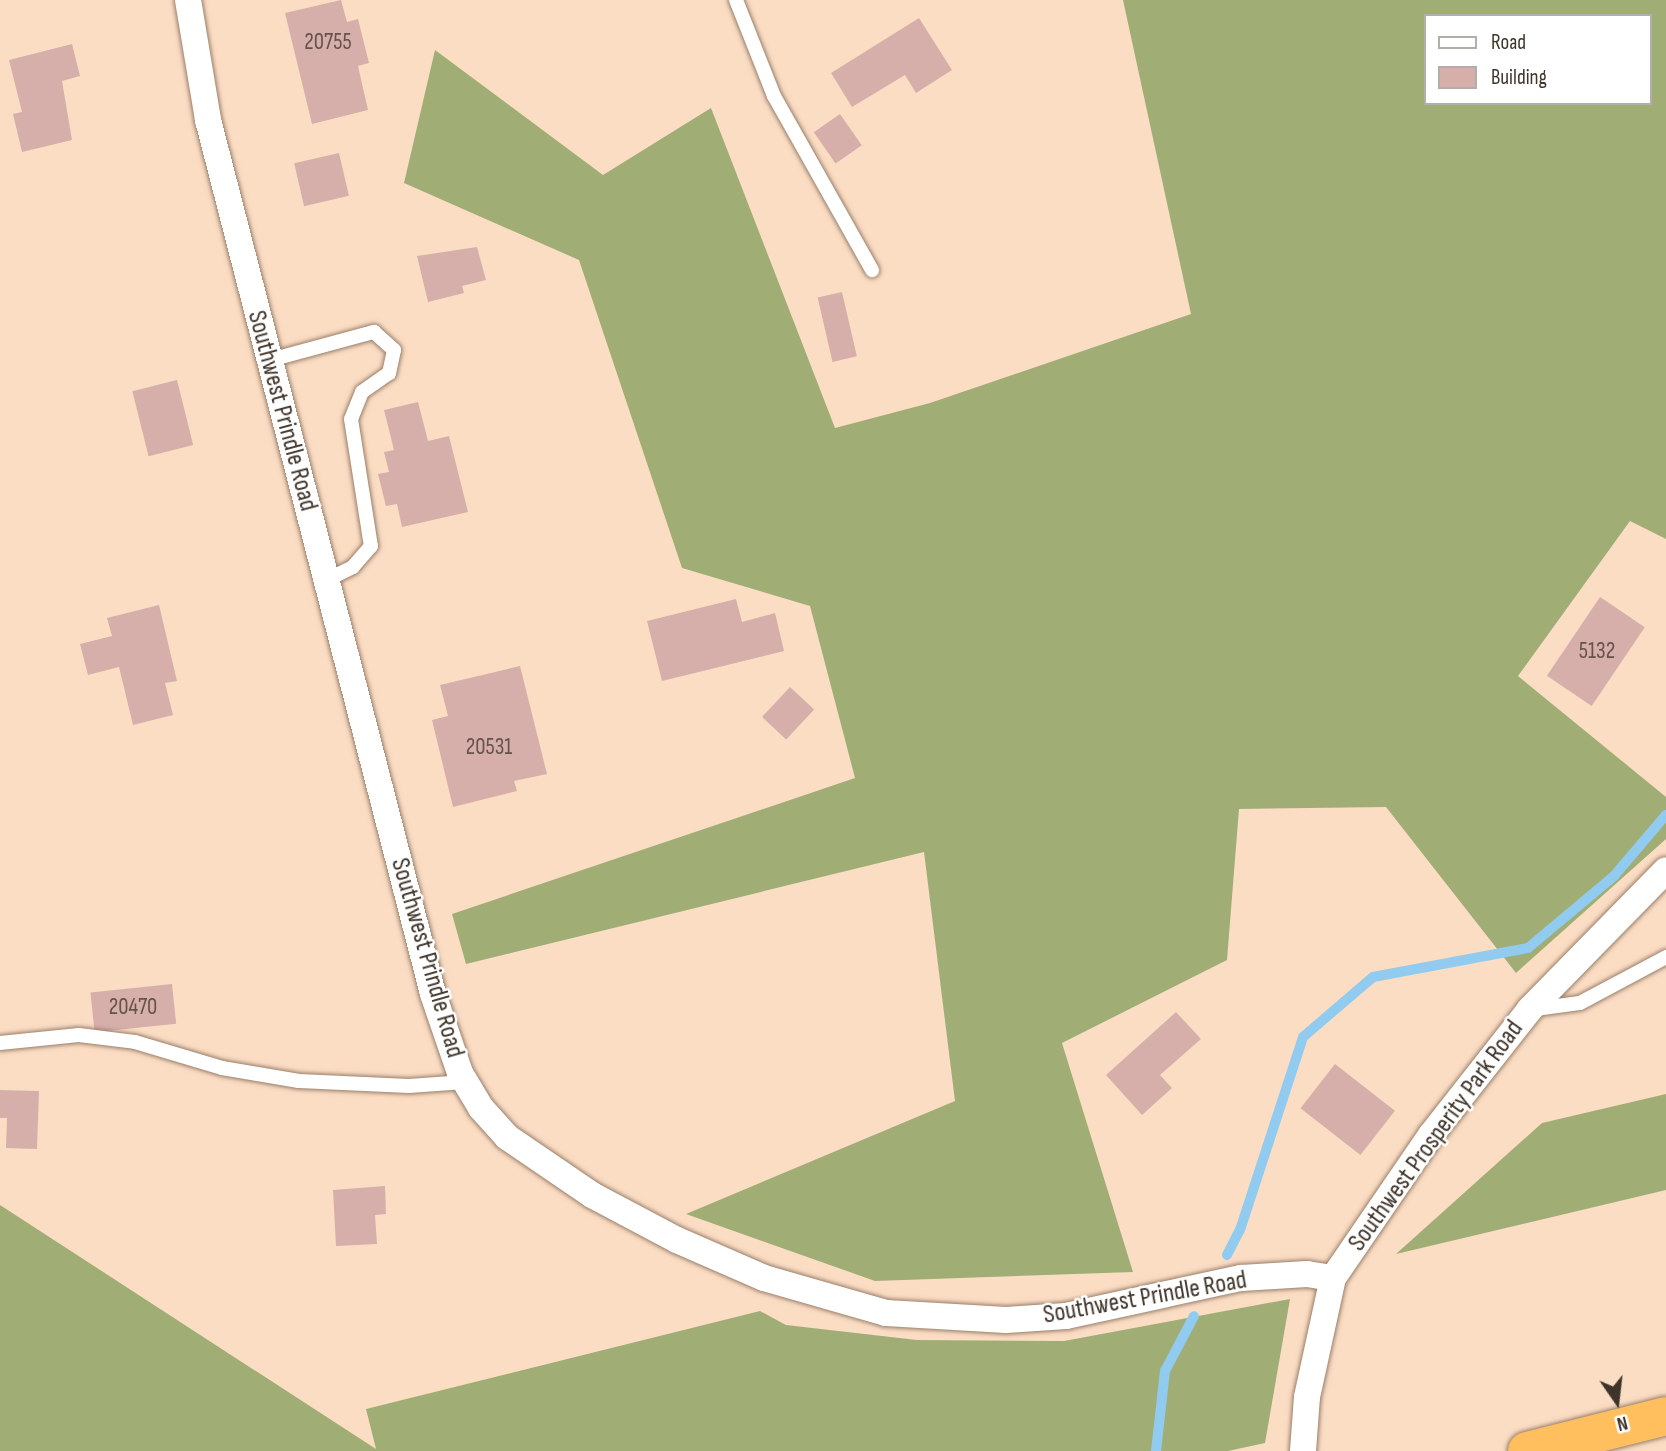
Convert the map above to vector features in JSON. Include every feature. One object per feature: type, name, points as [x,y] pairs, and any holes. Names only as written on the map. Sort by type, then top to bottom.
[{"type":"highway","points":[[1538,1448],[1666,1416]]},
{"type":"street","name":"Southwest Prindle Road","points":[[188,0],[208,120],[433,994],[465,1082],[507,1136],[592,1195],[764,1278],[886,1313],[1006,1320],[1066,1316],[1241,1278],[1307,1274],[1333,1278]]},
{"type":"street","name":"Southwest Prosperity Park Road","points":[[1303,1451],[1307,1398],[1333,1278],[1431,1135],[1530,1009],[1666,870]]},
{"type":"lane","points":[[736,0],[774,96],[872,270]]},
{"type":"lane","points":[[270,360],[374,332],[394,350],[389,373],[362,392],[351,419],[352,450],[371,524],[371,546],[353,567],[326,580]]},
{"type":"lane","points":[[1530,1009],[1580,1003],[1666,957]]},
{"type":"lane","points":[[0,1043],[79,1035],[135,1042],[222,1068],[299,1081],[409,1086],[465,1082]]},
{"type":"green space","points":[[1123,0],[1666,0],[1666,539],[1630,521],[1518,676],[1666,797],[1666,839],[1516,973],[1386,807],[1239,809],[1227,960],[1062,1043],[1133,1272],[875,1281],[686,1214],[955,1101],[924,852],[466,964],[452,914],[855,778],[810,606],[682,568],[579,260],[404,183],[435,50],[603,175],[711,108],[835,428],[930,403],[1191,314]]},
{"type":"green space","points":[[1666,1094],[1666,1190],[1396,1254],[1542,1123]]},
{"type":"green space","points":[[0,1205],[376,1449],[366,1409],[760,1311],[786,1325],[917,1340],[1064,1341],[1290,1299],[1265,1443],[1228,1451],[0,1451]]},
{"type":"building","points":[[341,0],[347,22],[358,19],[369,63],[358,66],[368,110],[312,124],[285,13]]},
{"type":"building","points":[[919,18],[952,70],[916,93],[905,75],[852,107],[831,73]]},
{"type":"building","points":[[72,44],[80,76],[62,81],[72,140],[22,152],[13,114],[22,112],[9,60]]},
{"type":"building","points":[[840,114],[862,145],[836,163],[814,132]]},
{"type":"building","points":[[339,153],[349,196],[304,206],[294,163]]},
{"type":"building","points":[[477,247],[486,280],[462,286],[464,293],[428,302],[417,256]]},
{"type":"building","points":[[842,292],[857,356],[832,362],[818,298]]},
{"type":"building","points":[[177,380],[193,445],[149,456],[132,391]]},
{"type":"building","points":[[418,402],[428,441],[449,436],[468,512],[402,527],[397,504],[386,506],[378,474],[389,472],[384,452],[394,450],[384,410]]},
{"type":"building","points":[[1600,597],[1645,627],[1592,706],[1547,676]]},
{"type":"building","points":[[736,599],[742,622],[775,613],[784,651],[662,681],[647,621]]},
{"type":"building","points":[[159,605],[177,681],[165,683],[173,715],[133,725],[119,667],[88,675],[80,644],[112,636],[107,618]]},
{"type":"building","points":[[520,666],[547,774],[514,781],[517,791],[453,807],[432,720],[448,716],[440,685]]},
{"type":"building","points":[[790,687],[814,710],[786,739],[762,717]]},
{"type":"building","points":[[172,984],[176,1024],[95,1032],[90,993]]},
{"type":"building","points":[[1176,1012],[1201,1039],[1160,1075],[1172,1088],[1142,1115],[1106,1075]]},
{"type":"building","points":[[1335,1064],[1395,1111],[1360,1155],[1301,1108]]},
{"type":"building","points":[[0,1090],[39,1091],[37,1149],[6,1148],[7,1118],[0,1118]]},
{"type":"building","points":[[385,1186],[386,1214],[375,1215],[377,1244],[336,1246],[333,1190]]},
{"type":"waterway","points":[[1227,1255],[1240,1230],[1303,1037],[1373,977],[1528,948],[1614,876],[1666,815]]},
{"type":"waterway","points":[[1156,1451],[1165,1371],[1194,1316]]}]
